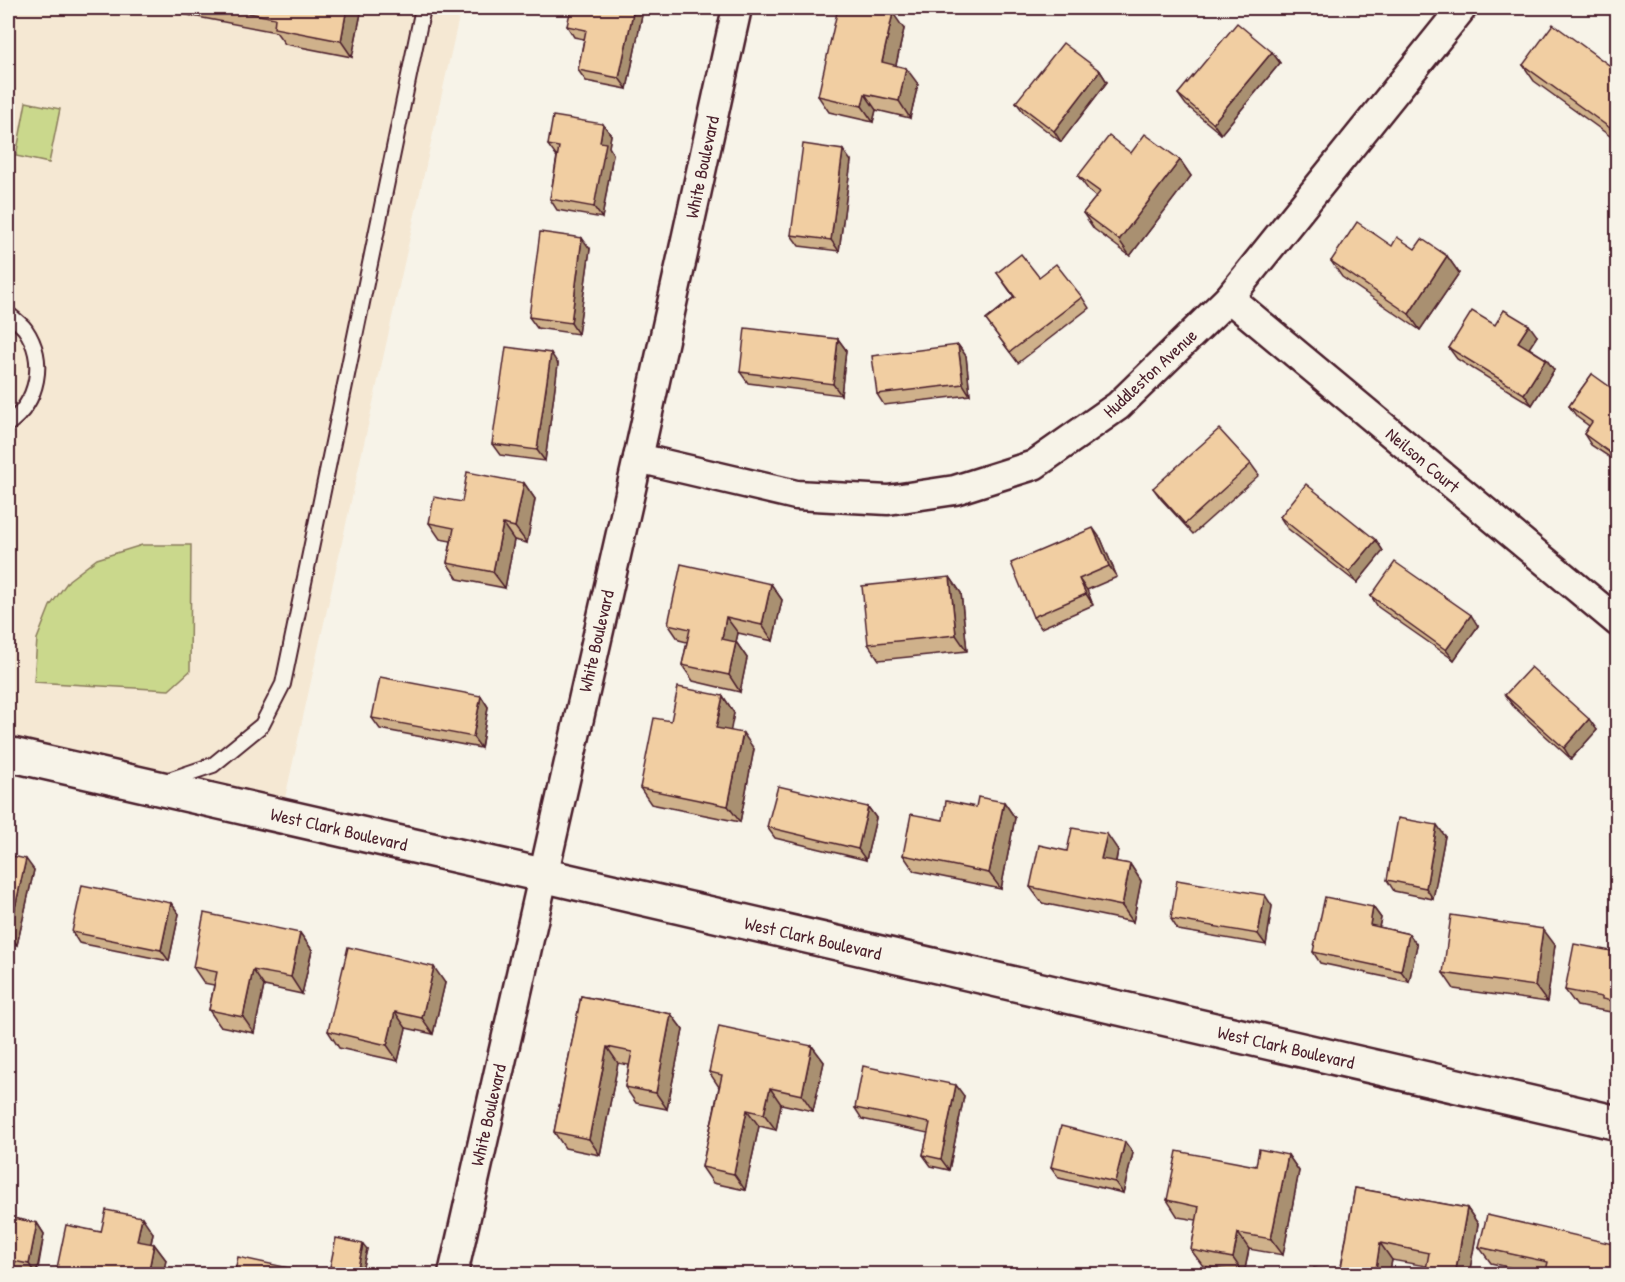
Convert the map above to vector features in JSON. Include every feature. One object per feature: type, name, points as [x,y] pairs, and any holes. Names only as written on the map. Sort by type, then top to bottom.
[{"type":"street","name":"White Boulevard","points":[[453,1275],[638,458],[737,8]]},
{"type":"street","name":"Huddleston Avenue","points":[[638,458],[796,495],[888,500],[956,490],[1034,465],[1119,406],[1229,298],[1462,8]]},
{"type":"street","name":"Neilson Court","points":[[1229,298],[1617,622]]},
{"type":"street","name":"West Clark Boulevard","points":[[8,754],[1617,1123]]},
{"type":"lane","points":[[151,786],[213,765],[262,725],[283,684],[423,8]]},
{"type":"lane","points":[[8,314],[24,328],[34,348],[38,374],[32,396],[17,417],[8,424]]},
{"type":"shaded area","points":[[8,8],[461,8],[281,816],[8,754]]},
{"type":"green space","points":[[26,102],[60,109],[49,163],[16,156]]},
{"type":"green space","points":[[142,545],[191,545],[190,671],[169,690],[34,682],[37,639],[50,606],[69,580],[97,559]]},
{"type":"building","points":[[222,8],[347,8],[341,41],[274,28],[275,18]]},
{"type":"building","points":[[571,8],[634,8],[619,78],[578,70],[586,30],[567,26]]},
{"type":"building","points":[[838,8],[869,8],[893,13],[882,62],[906,68],[899,101],[865,94],[862,106],[818,96]]},
{"type":"building","points":[[1237,23],[1272,52],[1213,123],[1178,94]]},
{"type":"building","points":[[1553,24],[1617,71],[1617,118],[1610,128],[1523,65]]},
{"type":"building","points":[[1063,43],[1100,71],[1054,131],[1016,102]]},
{"type":"building","points":[[553,116],[603,124],[600,142],[606,143],[594,207],[550,199],[559,147],[548,145]]},
{"type":"building","points":[[1145,134],[1180,160],[1119,240],[1083,213],[1100,192],[1078,176],[1109,136],[1131,153]]},
{"type":"building","points":[[803,144],[843,150],[831,240],[791,235]]},
{"type":"building","points":[[1357,222],[1392,246],[1397,237],[1415,249],[1422,239],[1447,256],[1409,314],[1331,261]]},
{"type":"building","points":[[540,232],[582,238],[571,323],[529,317]]},
{"type":"building","points":[[1021,254],[1039,277],[1056,264],[1082,297],[1010,352],[986,320],[1015,297],[997,273]]},
{"type":"building","points":[[1504,310],[1529,325],[1518,342],[1546,359],[1524,394],[1449,348],[1472,311],[1495,325]]},
{"type":"building","points":[[745,328],[838,339],[833,384],[740,372]]},
{"type":"building","points":[[958,345],[963,384],[877,394],[872,356]]},
{"type":"building","points":[[506,347],[551,353],[537,450],[492,444]]},
{"type":"building","points":[[1592,374],[1617,392],[1617,440],[1609,452],[1584,434],[1592,422],[1569,406]]},
{"type":"building","points":[[1219,429],[1251,464],[1185,524],[1153,488]]},
{"type":"building","points":[[467,472],[524,483],[515,527],[503,524],[493,572],[447,563],[454,528],[429,523],[434,497],[462,502]]},
{"type":"building","points":[[1306,484],[1376,540],[1349,572],[1280,517]]},
{"type":"building","points":[[1093,528],[1109,566],[1079,579],[1086,594],[1033,617],[1011,563]]},
{"type":"building","points":[[1395,562],[1471,615],[1446,650],[1371,596]]},
{"type":"building","points":[[681,564],[771,584],[762,625],[726,617],[722,639],[736,642],[729,675],[682,665],[690,629],[668,624]]},
{"type":"building","points":[[950,577],[956,635],[868,644],[862,586]]},
{"type":"building","points":[[1531,667],[1589,719],[1564,748],[1505,695]]},
{"type":"building","points":[[380,677],[481,696],[473,737],[372,718]]},
{"type":"building","points":[[678,687],[723,696],[716,728],[743,733],[728,806],[640,788],[654,718],[671,721]]},
{"type":"building","points":[[778,786],[868,807],[858,849],[767,827]]},
{"type":"building","points":[[978,797],[1004,802],[989,873],[903,855],[911,814],[943,820],[946,801],[976,807]]},
{"type":"building","points":[[1398,818],[1437,825],[1426,888],[1387,880]]},
{"type":"building","points":[[1072,828],[1107,834],[1101,859],[1130,864],[1122,906],[1030,887],[1039,845],[1067,851]]},
{"type":"building","points":[[8,855],[26,859],[9,934],[8,934]]},
{"type":"building","points":[[1177,880],[1265,895],[1258,934],[1171,919]]},
{"type":"building","points":[[82,885],[171,903],[161,950],[72,932]]},
{"type":"building","points":[[1325,897],[1373,907],[1370,925],[1409,934],[1401,971],[1313,952]]},
{"type":"building","points":[[204,913],[300,933],[291,977],[253,970],[243,1017],[209,1010],[217,972],[193,967]]},
{"type":"building","points":[[1451,915],[1543,929],[1535,986],[1443,973]]},
{"type":"building","points":[[1574,944],[1617,952],[1617,1002],[1565,990]]},
{"type":"building","points":[[348,947],[434,967],[422,1018],[395,1012],[387,1045],[328,1031]]},
{"type":"building","points":[[581,996],[671,1014],[656,1093],[625,1087],[632,1052],[607,1047],[589,1139],[554,1132]]},
{"type":"building","points":[[719,1026],[812,1046],[802,1095],[770,1088],[764,1114],[747,1110],[734,1174],[702,1167],[722,1075],[709,1072]]},
{"type":"building","points":[[863,1066],[956,1085],[941,1159],[923,1155],[930,1123],[855,1108]]},
{"type":"building","points":[[1061,1126],[1125,1142],[1115,1182],[1051,1167]]},
{"type":"building","points":[[1259,1149],[1288,1155],[1271,1239],[1238,1233],[1233,1258],[1191,1250],[1199,1207],[1167,1200],[1177,1151],[1256,1166]]},
{"type":"building","points":[[1355,1188],[1467,1208],[1455,1275],[1425,1275],[1429,1253],[1380,1243],[1375,1275],[1313,1275],[1314,1268],[1340,1273]]},
{"type":"building","points":[[106,1210],[142,1217],[137,1241],[154,1244],[148,1275],[89,1275],[57,1268],[66,1225],[101,1232]]},
{"type":"building","points":[[1487,1215],[1617,1245],[1617,1275],[1545,1275],[1548,1262],[1479,1247]]},
{"type":"building","points":[[8,1217],[37,1223],[29,1264],[8,1260]]},
{"type":"building","points":[[336,1238],[363,1244],[357,1272],[330,1267]]},
{"type":"building","points":[[238,1257],[321,1275],[234,1275]]},
{"type":"building","points":[[216,1271],[232,1275],[216,1275]]}]
